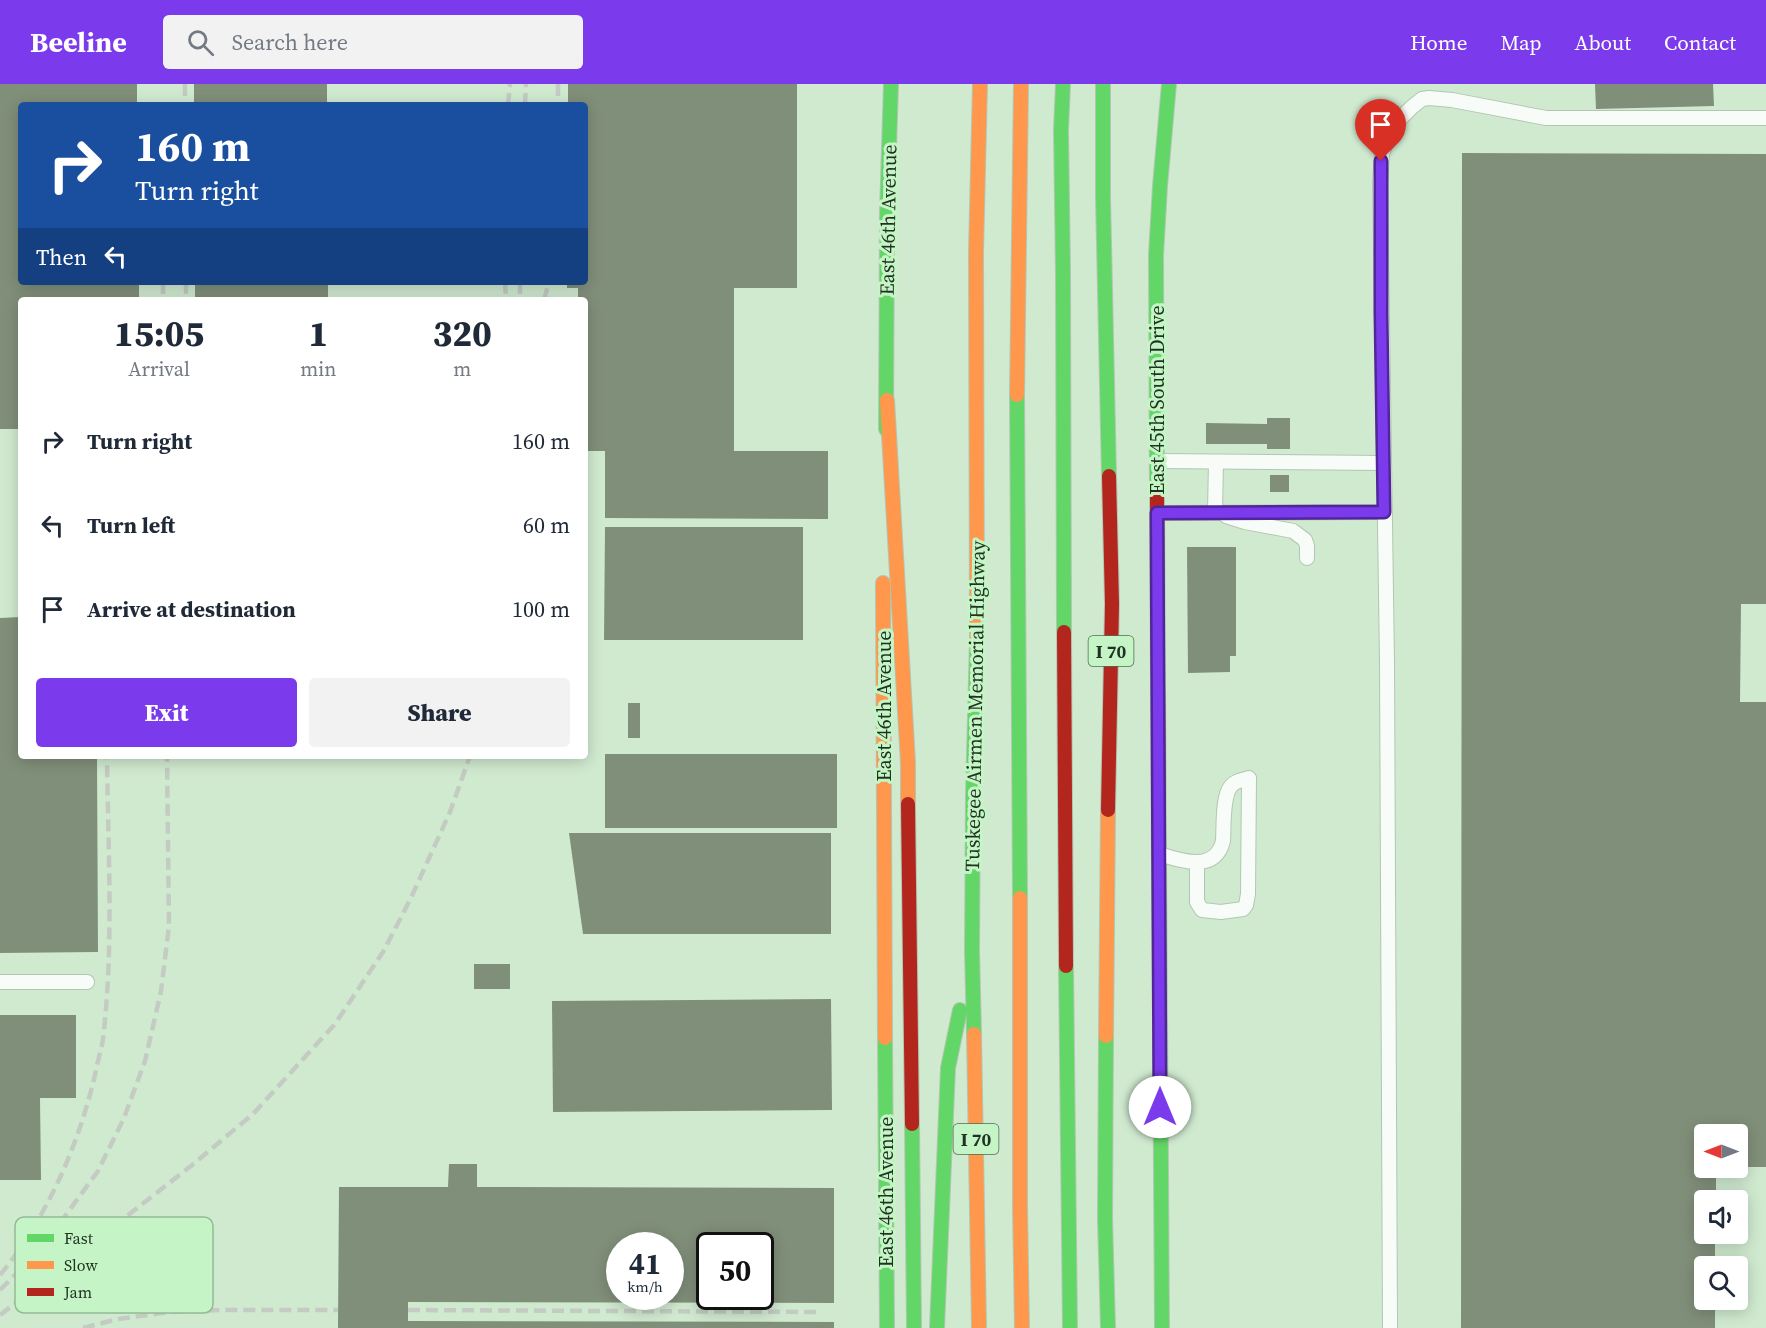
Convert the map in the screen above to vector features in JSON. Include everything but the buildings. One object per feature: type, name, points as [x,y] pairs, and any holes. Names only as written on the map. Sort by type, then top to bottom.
[{"type":"main road","name":"East 46th Avenue","points":[[887,1328],[883,509],[887,400],[887,213],[891,84]]},
{"type":"main road","name":"Tuskegee Airmen Memorial Highway","points":[[979,1328],[972,950],[977,643],[977,176],[981,84]]},
{"type":"main road","points":[[1021,84],[1017,311],[1017,567],[1022,1328]]},
{"type":"main road","points":[[1063,84],[1060,130],[1063,273],[1064,830],[1070,1328]]},
{"type":"main road","name":"I 70","points":[[1103,84],[1103,209],[1112,604],[1106,914],[1108,1328]]},
{"type":"main road","name":"East 45th South Drive","points":[[1161,1328],[1156,255],[1169,84]]},
{"type":"main road","points":[[887,400],[908,763],[914,1328]]},
{"type":"main road","points":[[938,1328],[948,1068],[972,950]]},
{"type":"main road","points":[[1106,1218],[1120,1284]]},
{"type":"lane","points":[[1390,1328],[1387,662],[1380,173],[1382,154],[1396,123],[1422,99],[1435,98],[1535,117],[1553,118],[1766,118]]},
{"type":"lane","points":[[1157,461],[1384,463]]},
{"type":"lane","points":[[1215,512],[1216,462]]},
{"type":"lane","points":[[1215,512],[1245,522],[1293,531],[1305,540],[1307,558]]},
{"type":"lane","points":[[1157,513],[1384,512]]},
{"type":"lane","points":[[1158,854],[1197,863],[1210,859],[1217,853],[1222,841],[1229,790],[1237,781],[1249,778],[1248,894],[1243,909],[1221,912],[1202,910],[1197,902],[1197,863]]},
{"type":"lane","points":[[0,982],[87,982]]},
{"type":"railway","points":[[185,84],[185,102]]},
{"type":"railway","points":[[508,102],[510,84]]},
{"type":"railway","points":[[525,102],[526,84]]},
{"type":"railway","points":[[558,84],[558,102]]},
{"type":"railway","points":[[163,285],[163,297]]},
{"type":"railway","points":[[186,285],[186,297]]},
{"type":"railway","points":[[505,285],[506,297]]},
{"type":"railway","points":[[520,285],[520,297]]},
{"type":"railway","points":[[545,297],[548,285]]},
{"type":"railway","points":[[39,1217],[59,1180],[80,1128],[102,1044],[109,933],[107,759]]},
{"type":"railway","points":[[64,1217],[98,1171],[124,1118],[145,1061],[161,991],[169,926],[167,759]]},
{"type":"railway","points":[[126,1217],[253,1114],[335,1024],[383,952],[410,900],[450,812],[469,759]]},
{"type":"railway","points":[[0,1275],[15,1256]]},
{"type":"railway","points":[[0,1290],[15,1275]]},
{"type":"railway","points":[[0,1315],[15,1303]]},
{"type":"railway","points":[[213,1310],[338,1310]]},
{"type":"railway","points":[[408,1310],[818,1312]]},
{"type":"railway","points":[[83,1328],[118,1319],[163,1313]]},
{"type":"traffic: fast","points":[[886,429],[887,213],[891,84]]},
{"type":"traffic: fast","points":[[1063,84],[1061,130],[1064,632]]},
{"type":"traffic: fast","points":[[1103,84],[1109,476]]},
{"type":"traffic: fast","points":[[1157,497],[1156,255],[1169,84]]},
{"type":"traffic: fast","points":[[1017,395],[1020,898]]},
{"type":"traffic: fast","points":[[974,1034],[973,794],[977,640]]},
{"type":"traffic: fast","points":[[1159,860],[1162,1328]]},
{"type":"traffic: fast","points":[[1066,966],[1070,1328]]},
{"type":"traffic: fast","points":[[937,1328],[948,1068],[960,1010]]},
{"type":"traffic: fast","points":[[1106,1036],[1105,1218],[1108,1328]]},
{"type":"traffic: fast","points":[[885,1038],[887,1328]]},
{"type":"traffic: fast","points":[[912,1124],[914,1328]]},
{"type":"traffic: slow","points":[[977,640],[976,252],[980,84]]},
{"type":"traffic: slow","points":[[1017,395],[1021,84]]},
{"type":"traffic: slow","points":[[887,400],[908,763],[908,804]]},
{"type":"traffic: slow","points":[[883,583],[885,1038]]},
{"type":"traffic: slow","points":[[1106,1036],[1108,810]]},
{"type":"traffic: slow","points":[[1020,898],[1022,1328]]},
{"type":"traffic: slow","points":[[974,1034],[979,1328]]},
{"type":"traffic: jam","points":[[1108,810],[1112,604],[1109,476]]},
{"type":"traffic: jam","points":[[1157,497],[1159,860]]},
{"type":"traffic: jam","points":[[1064,632],[1066,966]]},
{"type":"traffic: jam","points":[[908,804],[912,1124]]},
{"type":"route","points":[[1160,1107],[1157,513],[1384,512],[1381,161]]}]
